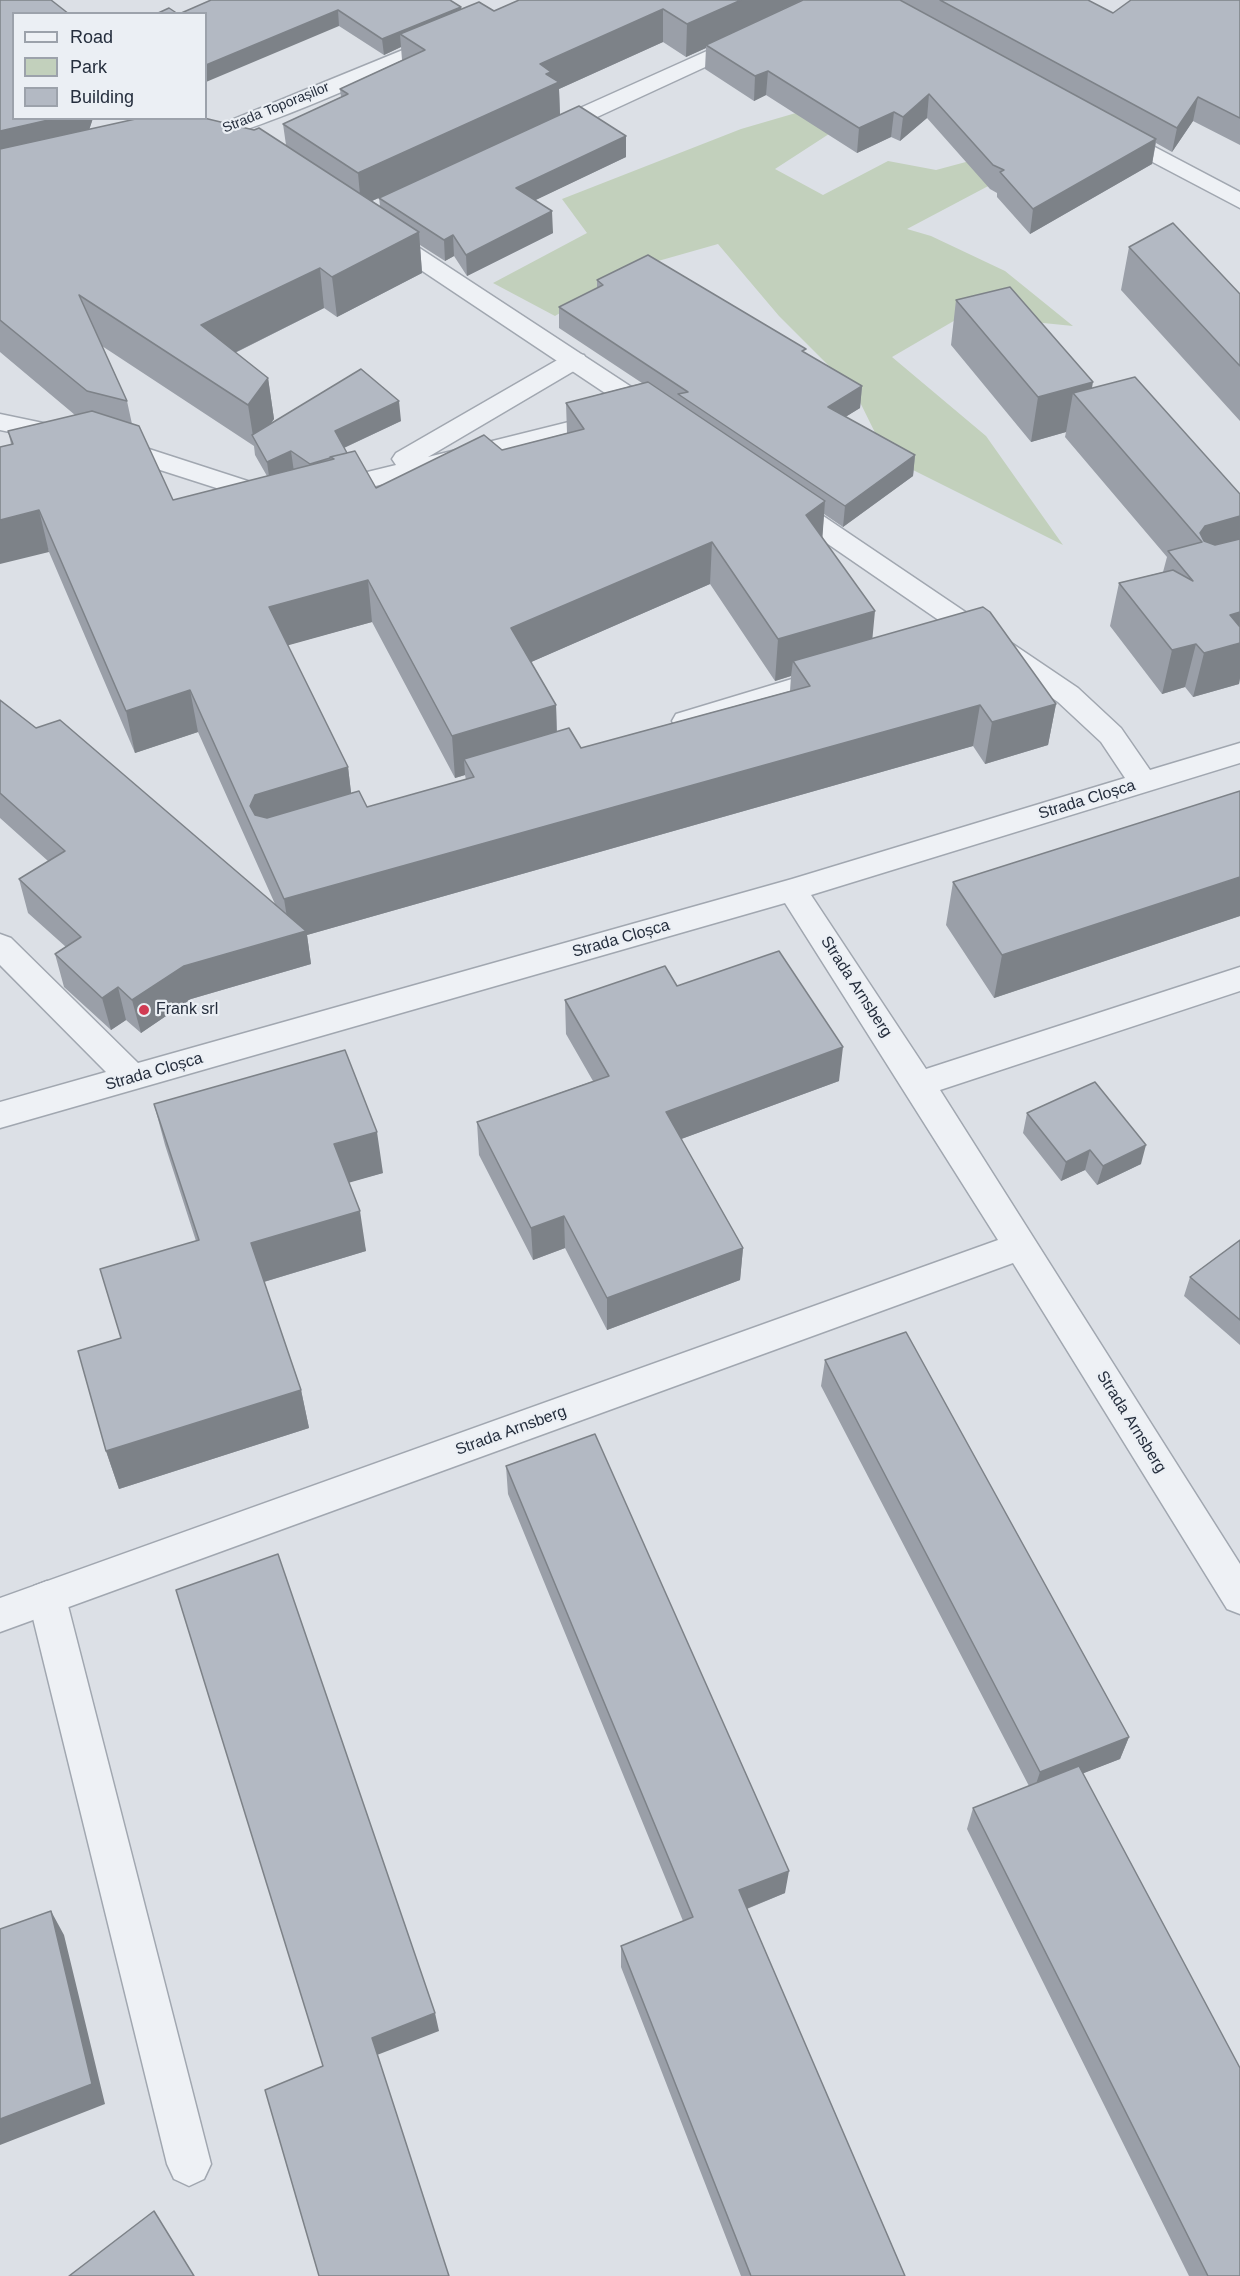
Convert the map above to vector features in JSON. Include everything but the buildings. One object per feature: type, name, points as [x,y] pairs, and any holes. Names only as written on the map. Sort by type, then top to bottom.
[{"type":"street","points":[[531,139],[768,30]]},
{"type":"street","name":"Strada Toporașilor","points":[[168,144],[215,124],[464,32]]},
{"type":"street","points":[[1093,121],[1240,201]]},
{"type":"street","points":[[215,124],[253,149]]},
{"type":"street","points":[[368,224],[677,429]]},
{"type":"street","points":[[373,478],[575,360]]},
{"type":"street","points":[[0,422],[106,444],[257,493],[309,495],[648,410]]},
{"type":"street","points":[[764,488],[1068,695],[1110,735],[1143,782]]},
{"type":"street","points":[[942,643],[976,633]]},
{"type":"street","points":[[659,729],[863,667]]},
{"type":"street","name":"Strada Cloșca","points":[[0,1116],[792,890],[1240,753]]},
{"type":"street","name":"Strada Arnsberg","points":[[792,890],[919,1083],[1240,1597]]},
{"type":"street","points":[[0,946],[132,1078]]},
{"type":"street","points":[[919,1083],[1240,979]]},
{"type":"street","name":"Strada Arnsberg","points":[[0,1615],[1021,1246]]},
{"type":"street","points":[[47,1598],[189,2164]]},
{"type":"green space","points":[[813,108],[849,121],[775,169],[823,195],[888,161],[936,170],[1033,144],[1045,156],[907,229],[931,236],[1005,271],[1073,326],[964,315],[892,357],[986,436],[1063,545],[887,457],[855,392],[779,316],[718,244],[637,267],[555,316],[493,283],[587,233],[562,199],[741,129]]},
{"type":"place","name":"Frank srl","points":[[144,1010]]}]
